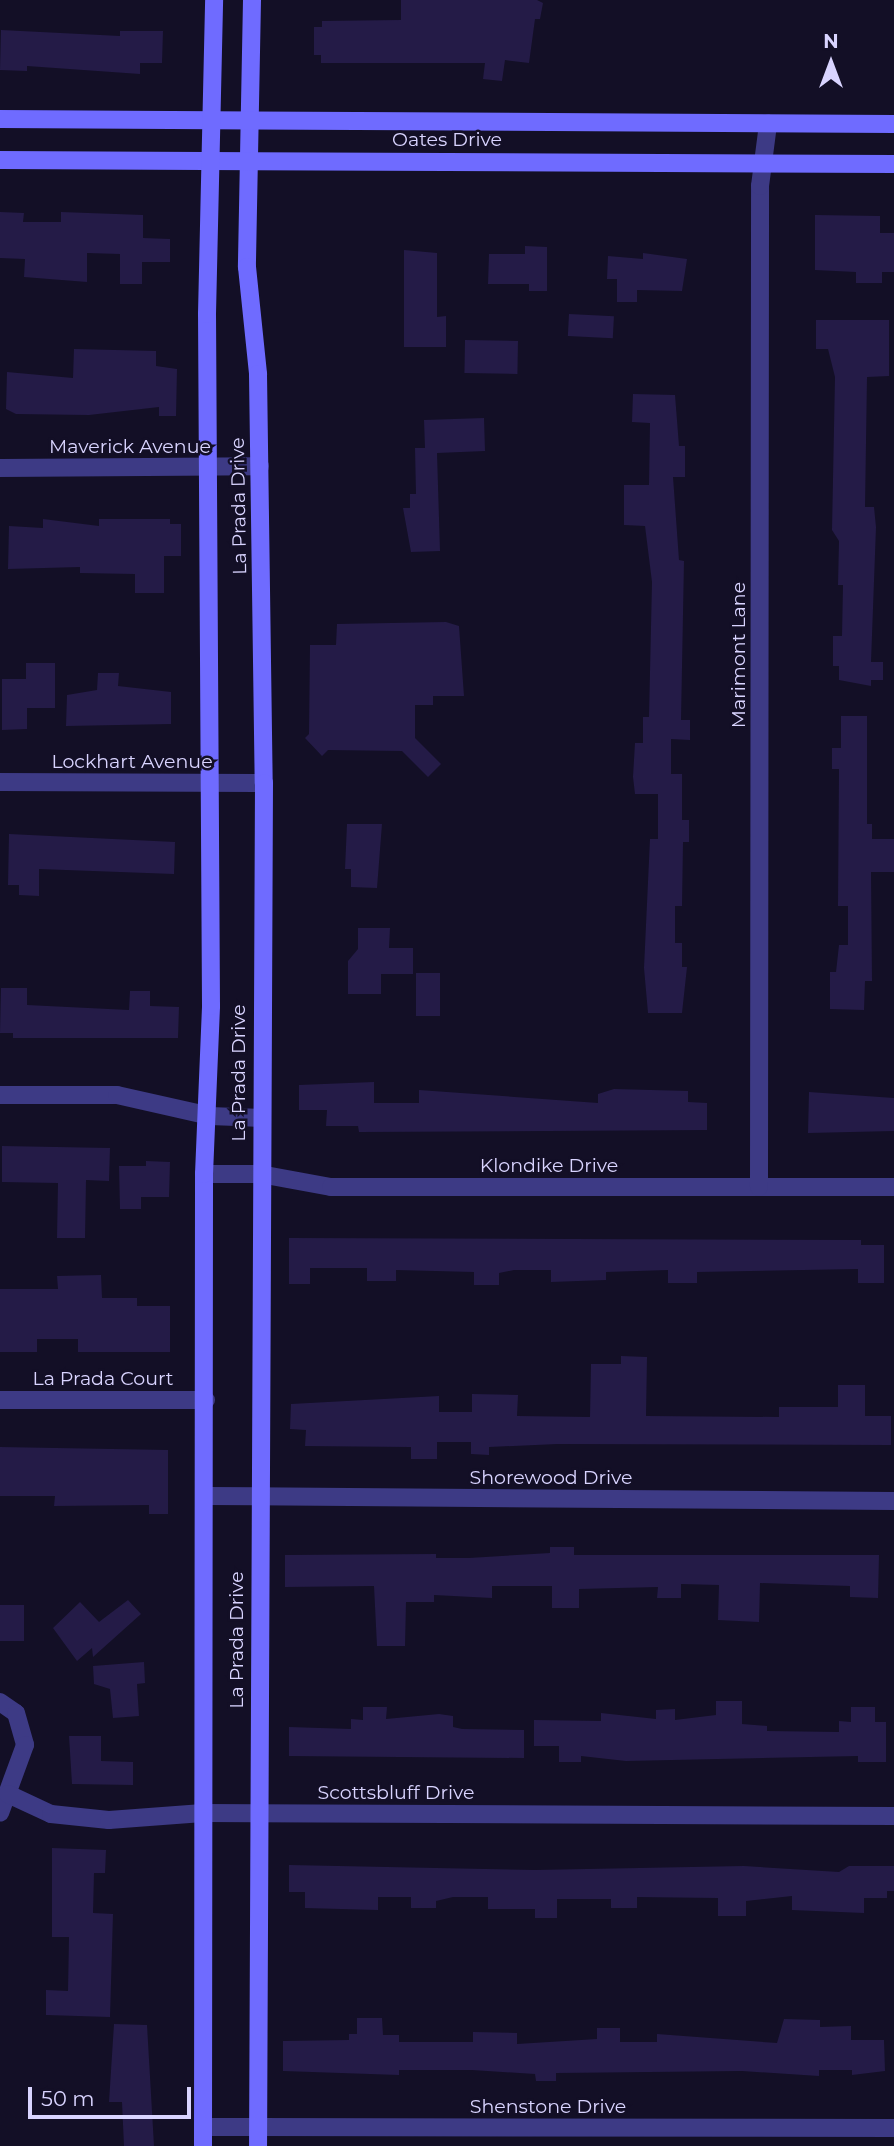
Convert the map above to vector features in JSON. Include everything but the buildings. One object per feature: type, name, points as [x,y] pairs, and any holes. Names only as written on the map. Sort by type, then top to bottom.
[{"type":"main road","name":"La Prada Drive","points":[[203,2146],[207,1496],[204,1174],[210,1116],[208,160],[214,0]]},
{"type":"main road","name":"La Prada Drive","points":[[252,0],[247,267],[260,466],[264,783],[260,1118],[258,2146]]},
{"type":"main road","name":"Oates Drive","points":[[0,119],[894,124]]},
{"type":"main road","name":"Oates Drive","points":[[0,160],[894,164]]},
{"type":"street","name":"Marimont Lane","points":[[759,1187],[763,165],[768,124]]},
{"type":"street","name":"Maverick Avenue","points":[[0,468],[260,466]]},
{"type":"street","name":"Lockhart Avenue","points":[[0,782],[264,783]]},
{"type":"street","points":[[0,1095],[117,1095],[210,1116],[260,1118]]},
{"type":"street","name":"Klondike Drive","points":[[204,1174],[260,1174],[331,1186],[894,1187]]},
{"type":"street","name":"La Prada Court","points":[[0,1400],[206,1400]]},
{"type":"street","name":"Shorewood Drive","points":[[207,1496],[894,1501]]},
{"type":"street","points":[[0,1702],[16,1713],[25,1745],[0,1813]]},
{"type":"street","name":"Scottsbluff Drive","points":[[8,1794],[27,1806],[74,1818],[153,1820],[203,1814],[894,1816]]},
{"type":"street","name":"Shenstone Drive","points":[[203,2127],[894,2128]]}]
